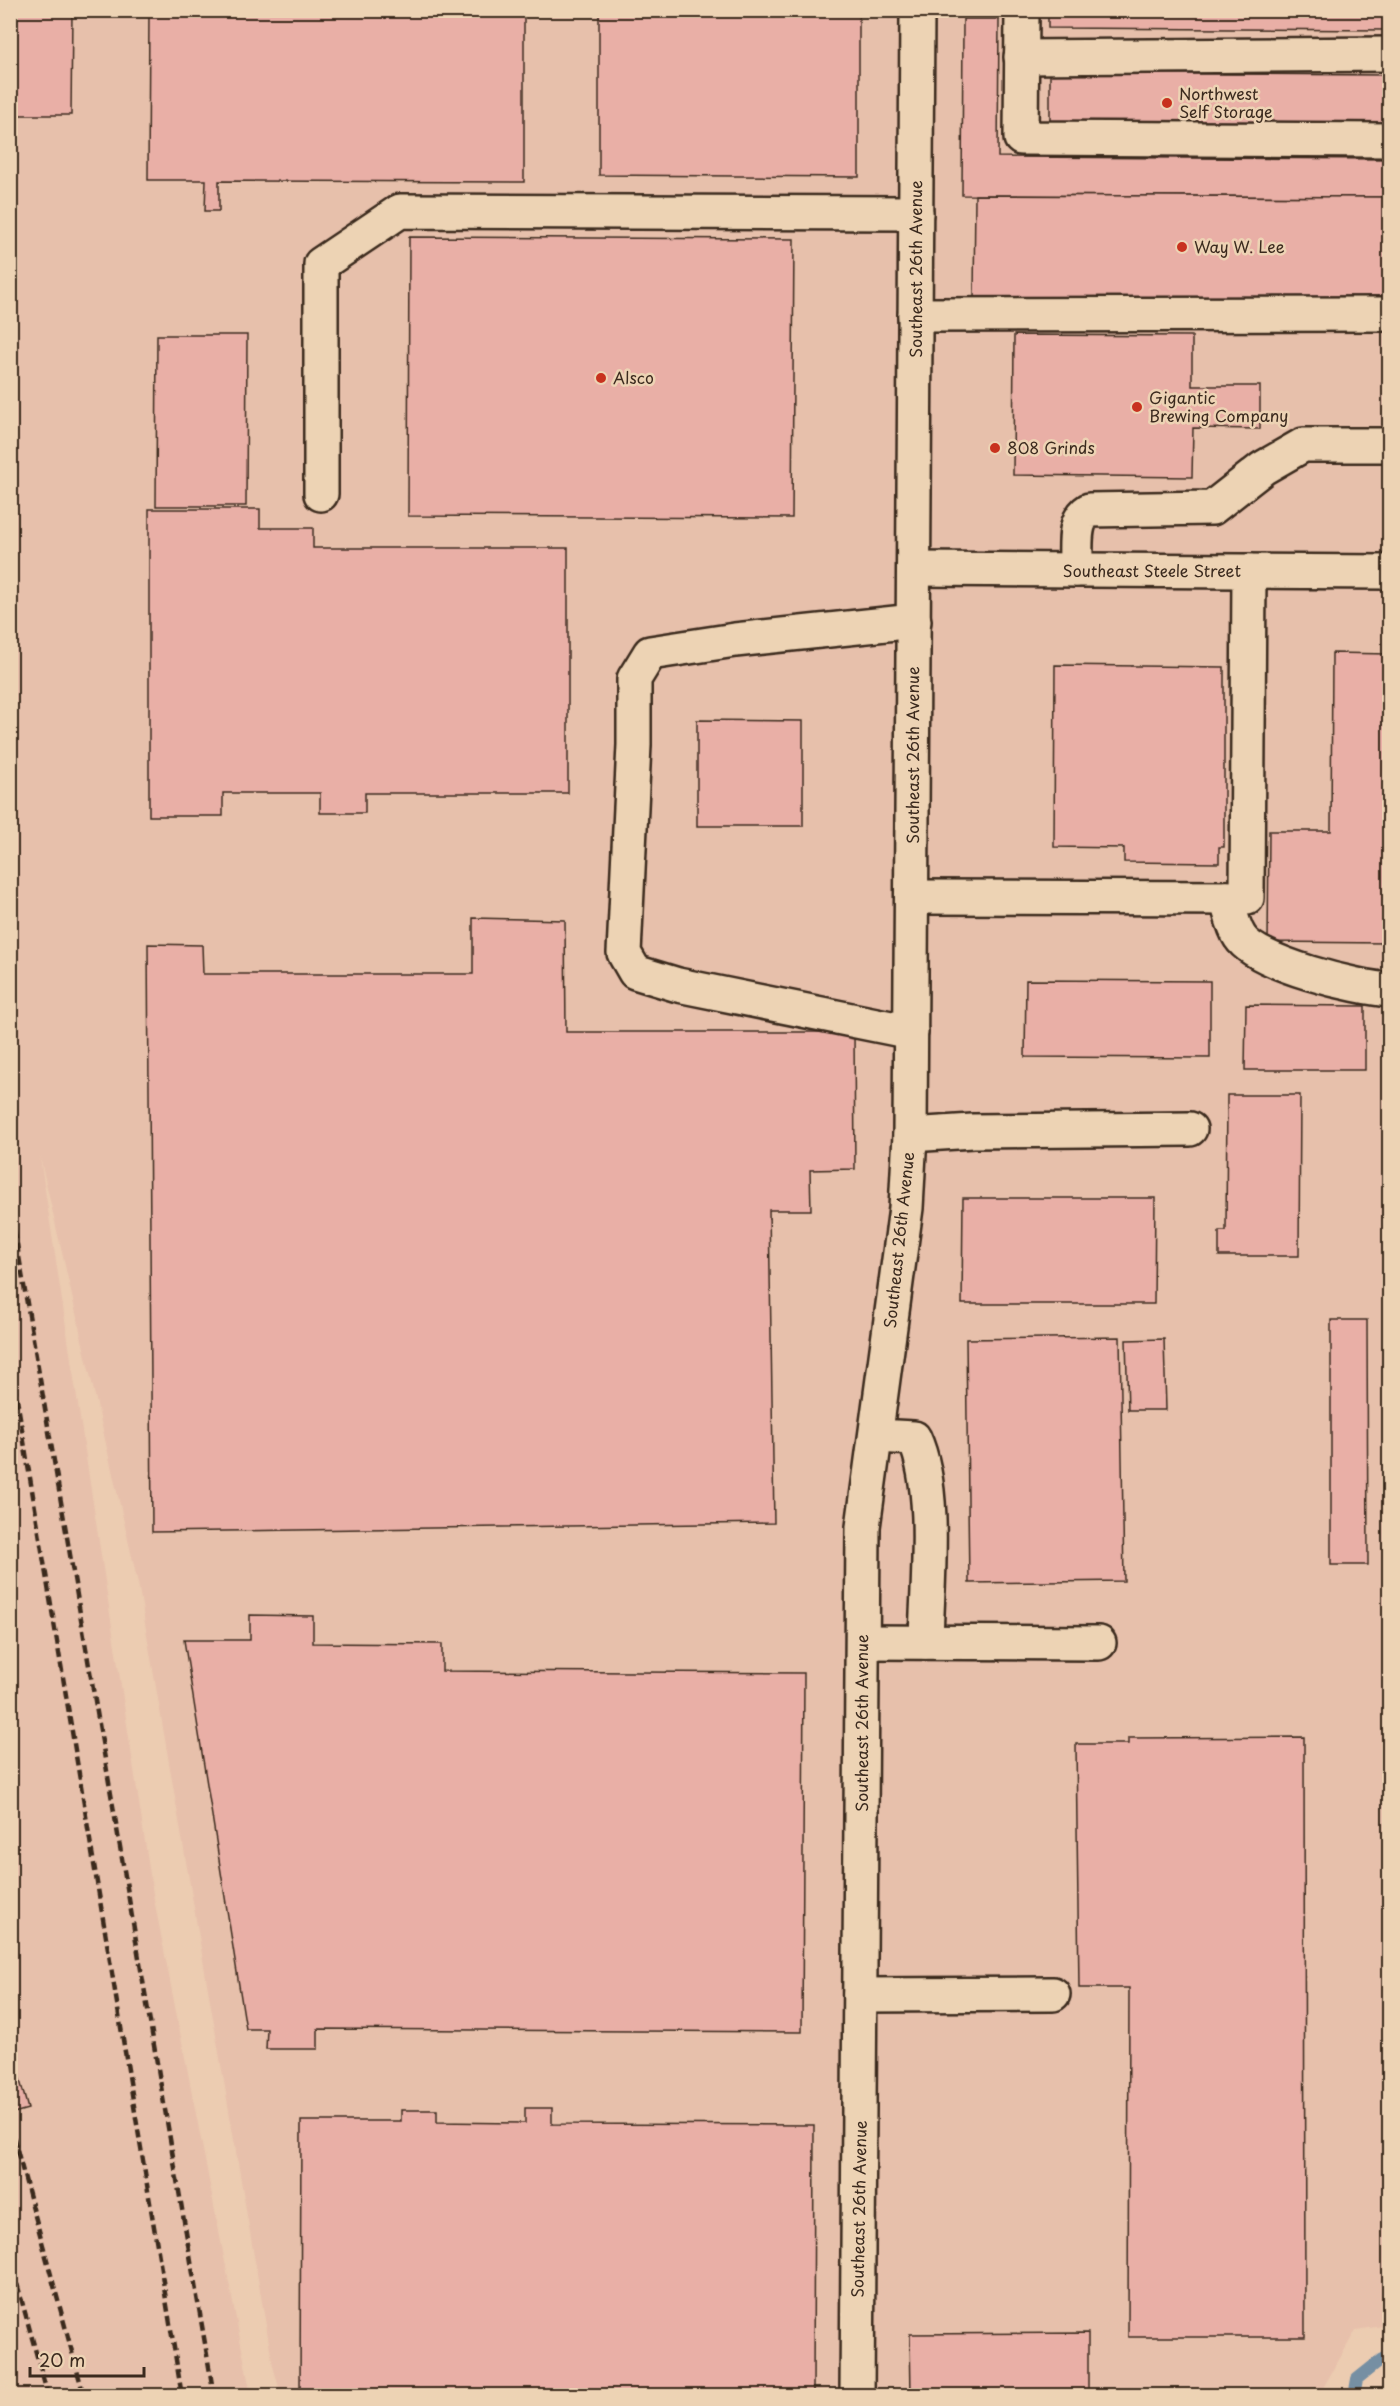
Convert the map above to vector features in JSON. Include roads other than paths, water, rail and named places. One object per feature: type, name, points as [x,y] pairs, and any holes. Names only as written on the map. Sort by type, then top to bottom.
[{"type":"street","name":"Southeast 26th Avenue","points":[[857,2396],[863,1527],[906,1208],[910,1135],[916,10]]},
{"type":"street","points":[[1022,10],[1021,138],[1389,140]]},
{"type":"street","points":[[1022,57],[1389,54]]},
{"type":"street","points":[[321,494],[321,264],[400,212],[916,213]]},
{"type":"street","points":[[915,315],[1389,314]]},
{"type":"street","points":[[1076,570],[1078,523],[1081,514],[1089,510],[1212,508],[1263,468],[1304,445],[1389,445]]},
{"type":"street","name":"Southeast Steele Street","points":[[914,569],[1389,572]]},
{"type":"street","points":[[912,897],[1247,898],[1249,571]]},
{"type":"street","points":[[911,1032],[678,985],[636,972],[624,953],[634,745],[634,679],[650,653],[735,640],[914,621]]},
{"type":"street","points":[[1226,898],[1240,938],[1264,957],[1323,977],[1389,990]]},
{"type":"street","points":[[910,1135],[974,1131],[1190,1129]]},
{"type":"street","points":[[876,1436],[914,1438],[921,1455],[928,1514],[926,1642]]},
{"type":"street","points":[[863,1642],[1099,1643]]},
{"type":"street","points":[[860,1995],[1053,1994]]},
{"type":"waterway","points":[[1354,2396],[1357,2379],[1382,2359],[1390,2356]]},
{"type":"railway","points":[[10,1204],[214,2396]]},
{"type":"railway","points":[[10,1357],[182,2396]]},
{"type":"railway","points":[[10,2124],[84,2396]]},
{"type":"railway","points":[[10,2258],[48,2396]]},
{"type":"place","name":"Northwest Self Storage","points":[[1167,103]]},
{"type":"place","name":"Way W. Lee","points":[[1182,247]]},
{"type":"place","name":"Alsco","points":[[601,378]]},
{"type":"place","name":"Gigantic Brewing Company","points":[[1137,407]]},
{"type":"place","name":"808 Grinds","points":[[995,448]]}]
